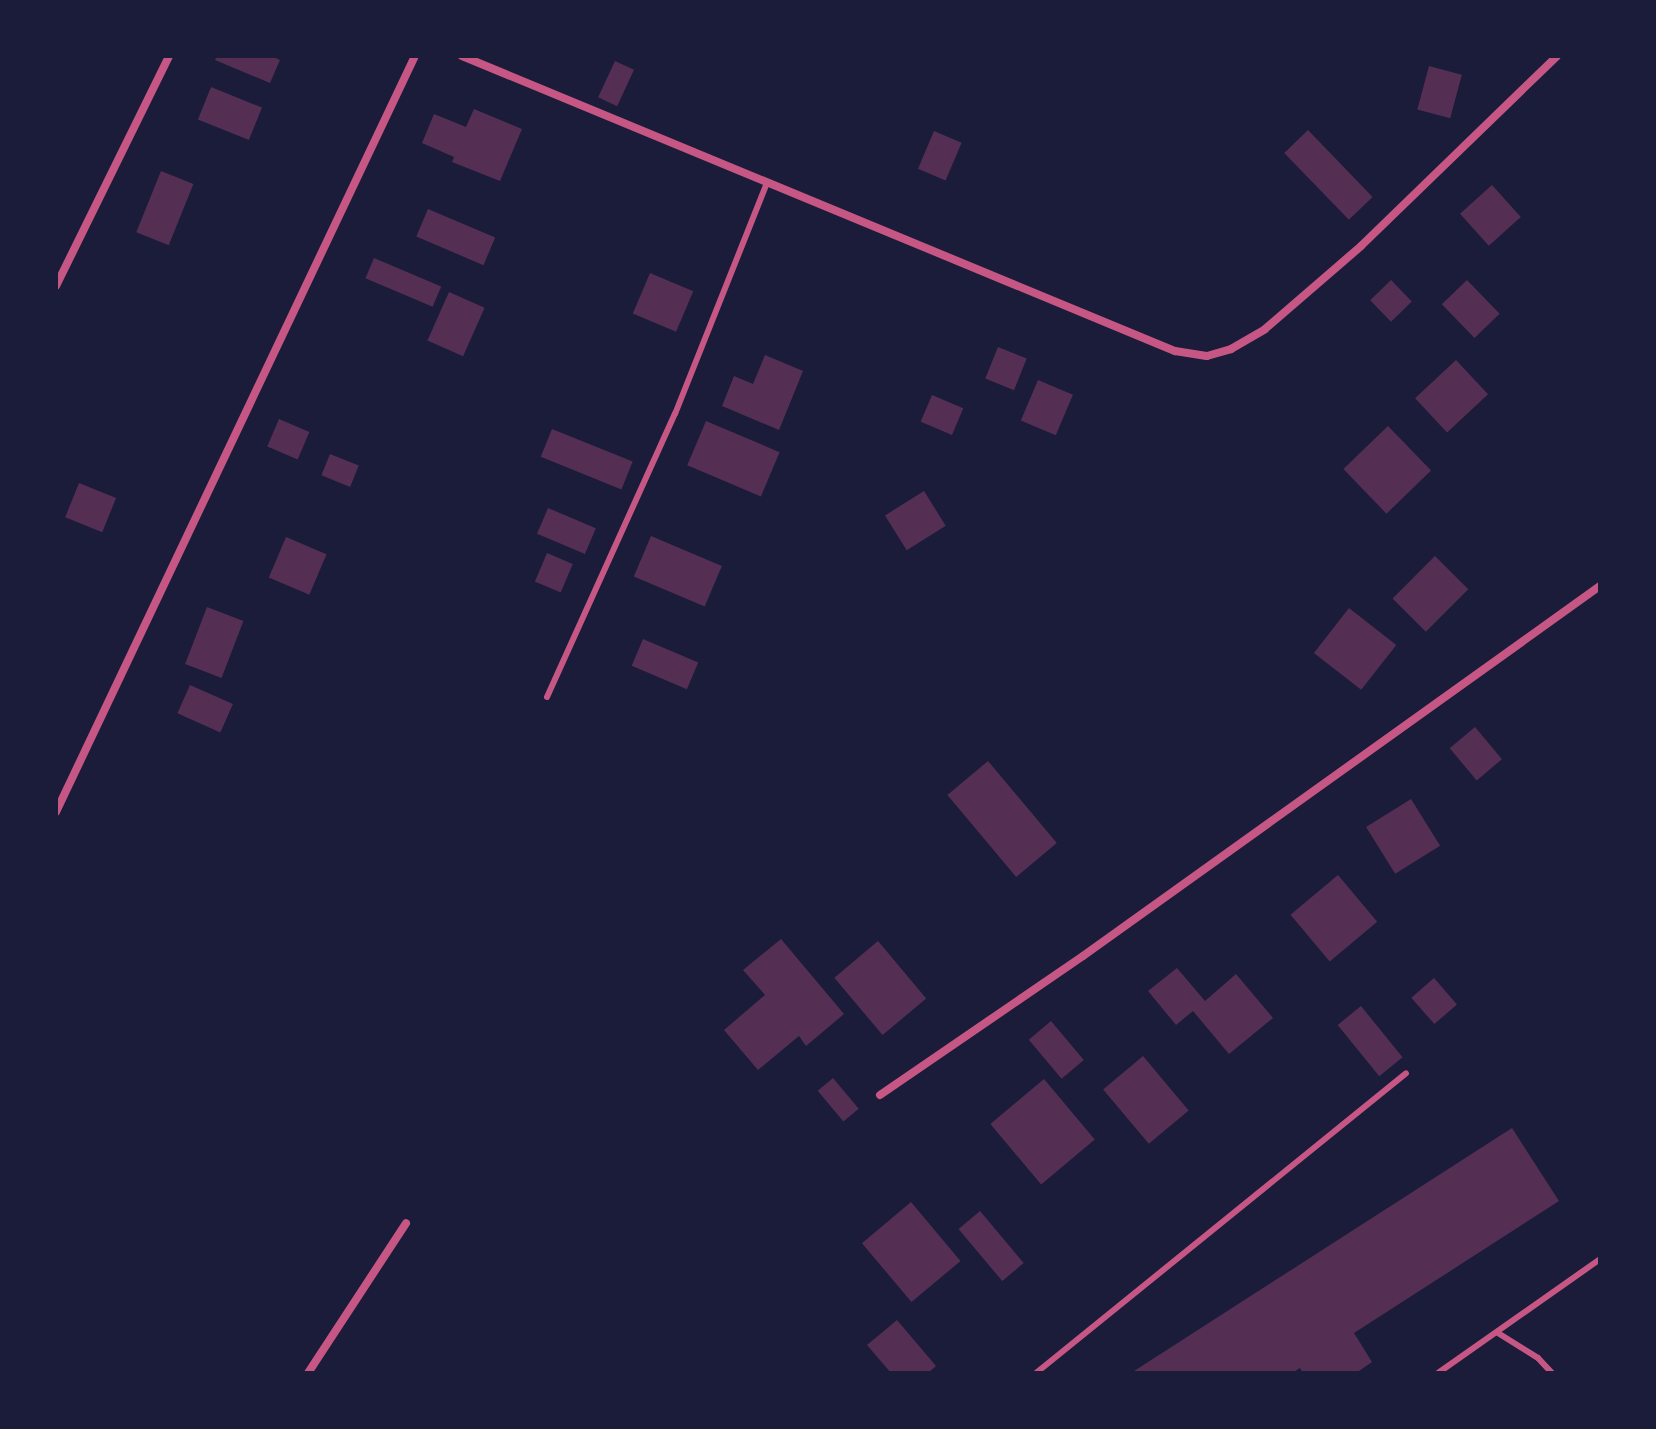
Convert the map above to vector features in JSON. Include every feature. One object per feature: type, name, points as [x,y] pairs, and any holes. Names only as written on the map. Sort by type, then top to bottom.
[{"type":"street","points":[[56,286],[169,56]]},
{"type":"street","points":[[56,812],[415,56]]},
{"type":"street","points":[[464,56],[766,185],[1175,351],[1207,356],[1231,349],[1265,329],[1313,288],[1468,145],[1557,56]]},
{"type":"street","points":[[880,1095],[1083,956],[1600,586]]},
{"type":"street","points":[[308,1373],[406,1223]]},
{"type":"lane","points":[[547,697],[675,414],[766,185]]},
{"type":"lane","points":[[1036,1373],[1406,1073]]},
{"type":"lane","points":[[1438,1373],[1600,1259]]},
{"type":"lane","points":[[1498,1333],[1538,1358],[1552,1373]]},
{"type":"building","points":[[217,56],[271,56],[280,60],[270,83],[215,60]]},
{"type":"building","points":[[615,61],[634,70],[617,106],[598,97]]},
{"type":"building","points":[[1429,66],[1462,75],[1450,118],[1417,109]]},
{"type":"building","points":[[211,87],[262,108],[249,140],[198,119]]},
{"type":"building","points":[[474,109],[522,129],[500,181],[452,162],[454,157],[422,143],[434,114],[466,127]]},
{"type":"building","points":[[1308,130],[1373,197],[1349,220],[1284,153]]},
{"type":"building","points":[[934,131],[962,143],[946,180],[918,169]]},
{"type":"building","points":[[161,171],[193,184],[169,245],[136,232]]},
{"type":"building","points":[[1492,185],[1521,217],[1489,246],[1460,214]]},
{"type":"building","points":[[428,209],[495,238],[483,265],[416,237]]},
{"type":"building","points":[[374,258],[441,287],[433,307],[365,278]]},
{"type":"building","points":[[650,273],[693,291],[676,332],[633,314]]},
{"type":"building","points":[[1391,280],[1412,302],[1391,322],[1370,300]]},
{"type":"building","points":[[1467,280],[1500,314],[1474,338],[1442,304]]},
{"type":"building","points":[[449,292],[485,308],[463,356],[427,340]]},
{"type":"building","points":[[998,347],[1027,359],[1014,390],[985,379]]},
{"type":"building","points":[[765,355],[803,371],[779,430],[722,406],[734,376],[753,384]]},
{"type":"building","points":[[1456,360],[1488,394],[1447,433],[1415,398]]},
{"type":"building","points":[[1038,380],[1073,395],[1056,435],[1021,421]]},
{"type":"building","points":[[932,395],[963,408],[952,435],[921,422]]},
{"type":"building","points":[[279,419],[309,432],[298,460],[267,447]]},
{"type":"building","points":[[706,421],[780,452],[761,496],[687,465]]},
{"type":"building","points":[[1388,426],[1431,471],[1386,514],[1343,469]]},
{"type":"building","points":[[552,429],[633,462],[621,489],[541,457]]},
{"type":"building","points":[[330,454],[359,466],[350,487],[321,475]]},
{"type":"building","points":[[79,483],[116,498],[102,532],[65,517]]},
{"type":"building","points":[[924,491],[946,526],[907,550],[885,515]]},
{"type":"building","points":[[548,508],[596,528],[585,554],[537,534]]},
{"type":"building","points":[[651,536],[722,566],[705,607],[634,577]]},
{"type":"building","points":[[286,537],[327,554],[309,595],[269,578]]},
{"type":"building","points":[[547,553],[573,564],[561,592],[535,582]]},
{"type":"building","points":[[1435,556],[1468,589],[1426,632],[1393,598]]},
{"type":"building","points":[[207,607],[243,621],[222,678],[185,664]]},
{"type":"building","points":[[1349,608],[1396,645],[1361,690],[1314,653]]},
{"type":"building","points":[[643,639],[698,662],[687,689],[632,666]]},
{"type":"building","points":[[190,685],[233,704],[220,732],[177,713]]},
{"type":"building","points":[[1475,727],[1502,759],[1477,780],[1450,748]]},
{"type":"building","points":[[988,761],[1057,843],[1016,877],[947,795]]},
{"type":"building","points":[[1411,799],[1440,846],[1395,874],[1366,827]]},
{"type":"building","points":[[1338,875],[1377,922],[1330,962],[1291,915]]},
{"type":"building","points":[[781,939],[844,1014],[806,1046],[799,1036],[758,1070],[724,1030],[765,995],[743,970]]},
{"type":"building","points":[[878,941],[926,998],[883,1035],[834,978]]},
{"type":"building","points":[[1177,968],[1205,1001],[1236,974],[1273,1018],[1229,1054],[1193,1011],[1176,1025],[1148,991]]},
{"type":"building","points":[[1434,978],[1457,1004],[1434,1024],[1411,998]]},
{"type":"building","points":[[1361,1006],[1403,1057],[1379,1076],[1338,1025]]},
{"type":"building","points":[[1051,1021],[1084,1060],[1062,1079],[1029,1040]]},
{"type":"building","points":[[1143,1056],[1189,1110],[1149,1144],[1103,1089]]},
{"type":"building","points":[[833,1078],[859,1109],[843,1121],[818,1091]]},
{"type":"building","points":[[1044,1079],[1095,1140],[1041,1185],[990,1124]]},
{"type":"building","points":[[1512,1128],[1559,1201],[1354,1333],[1372,1362],[1356,1373],[1303,1373],[1300,1368],[1292,1373],[1131,1373]]},
{"type":"building","points":[[911,1202],[960,1261],[911,1302],[862,1243]]},
{"type":"building","points":[[980,1211],[1024,1263],[1002,1281],[959,1229]]},
{"type":"building","points":[[897,1320],[936,1366],[928,1373],[891,1373],[867,1345]]}]
